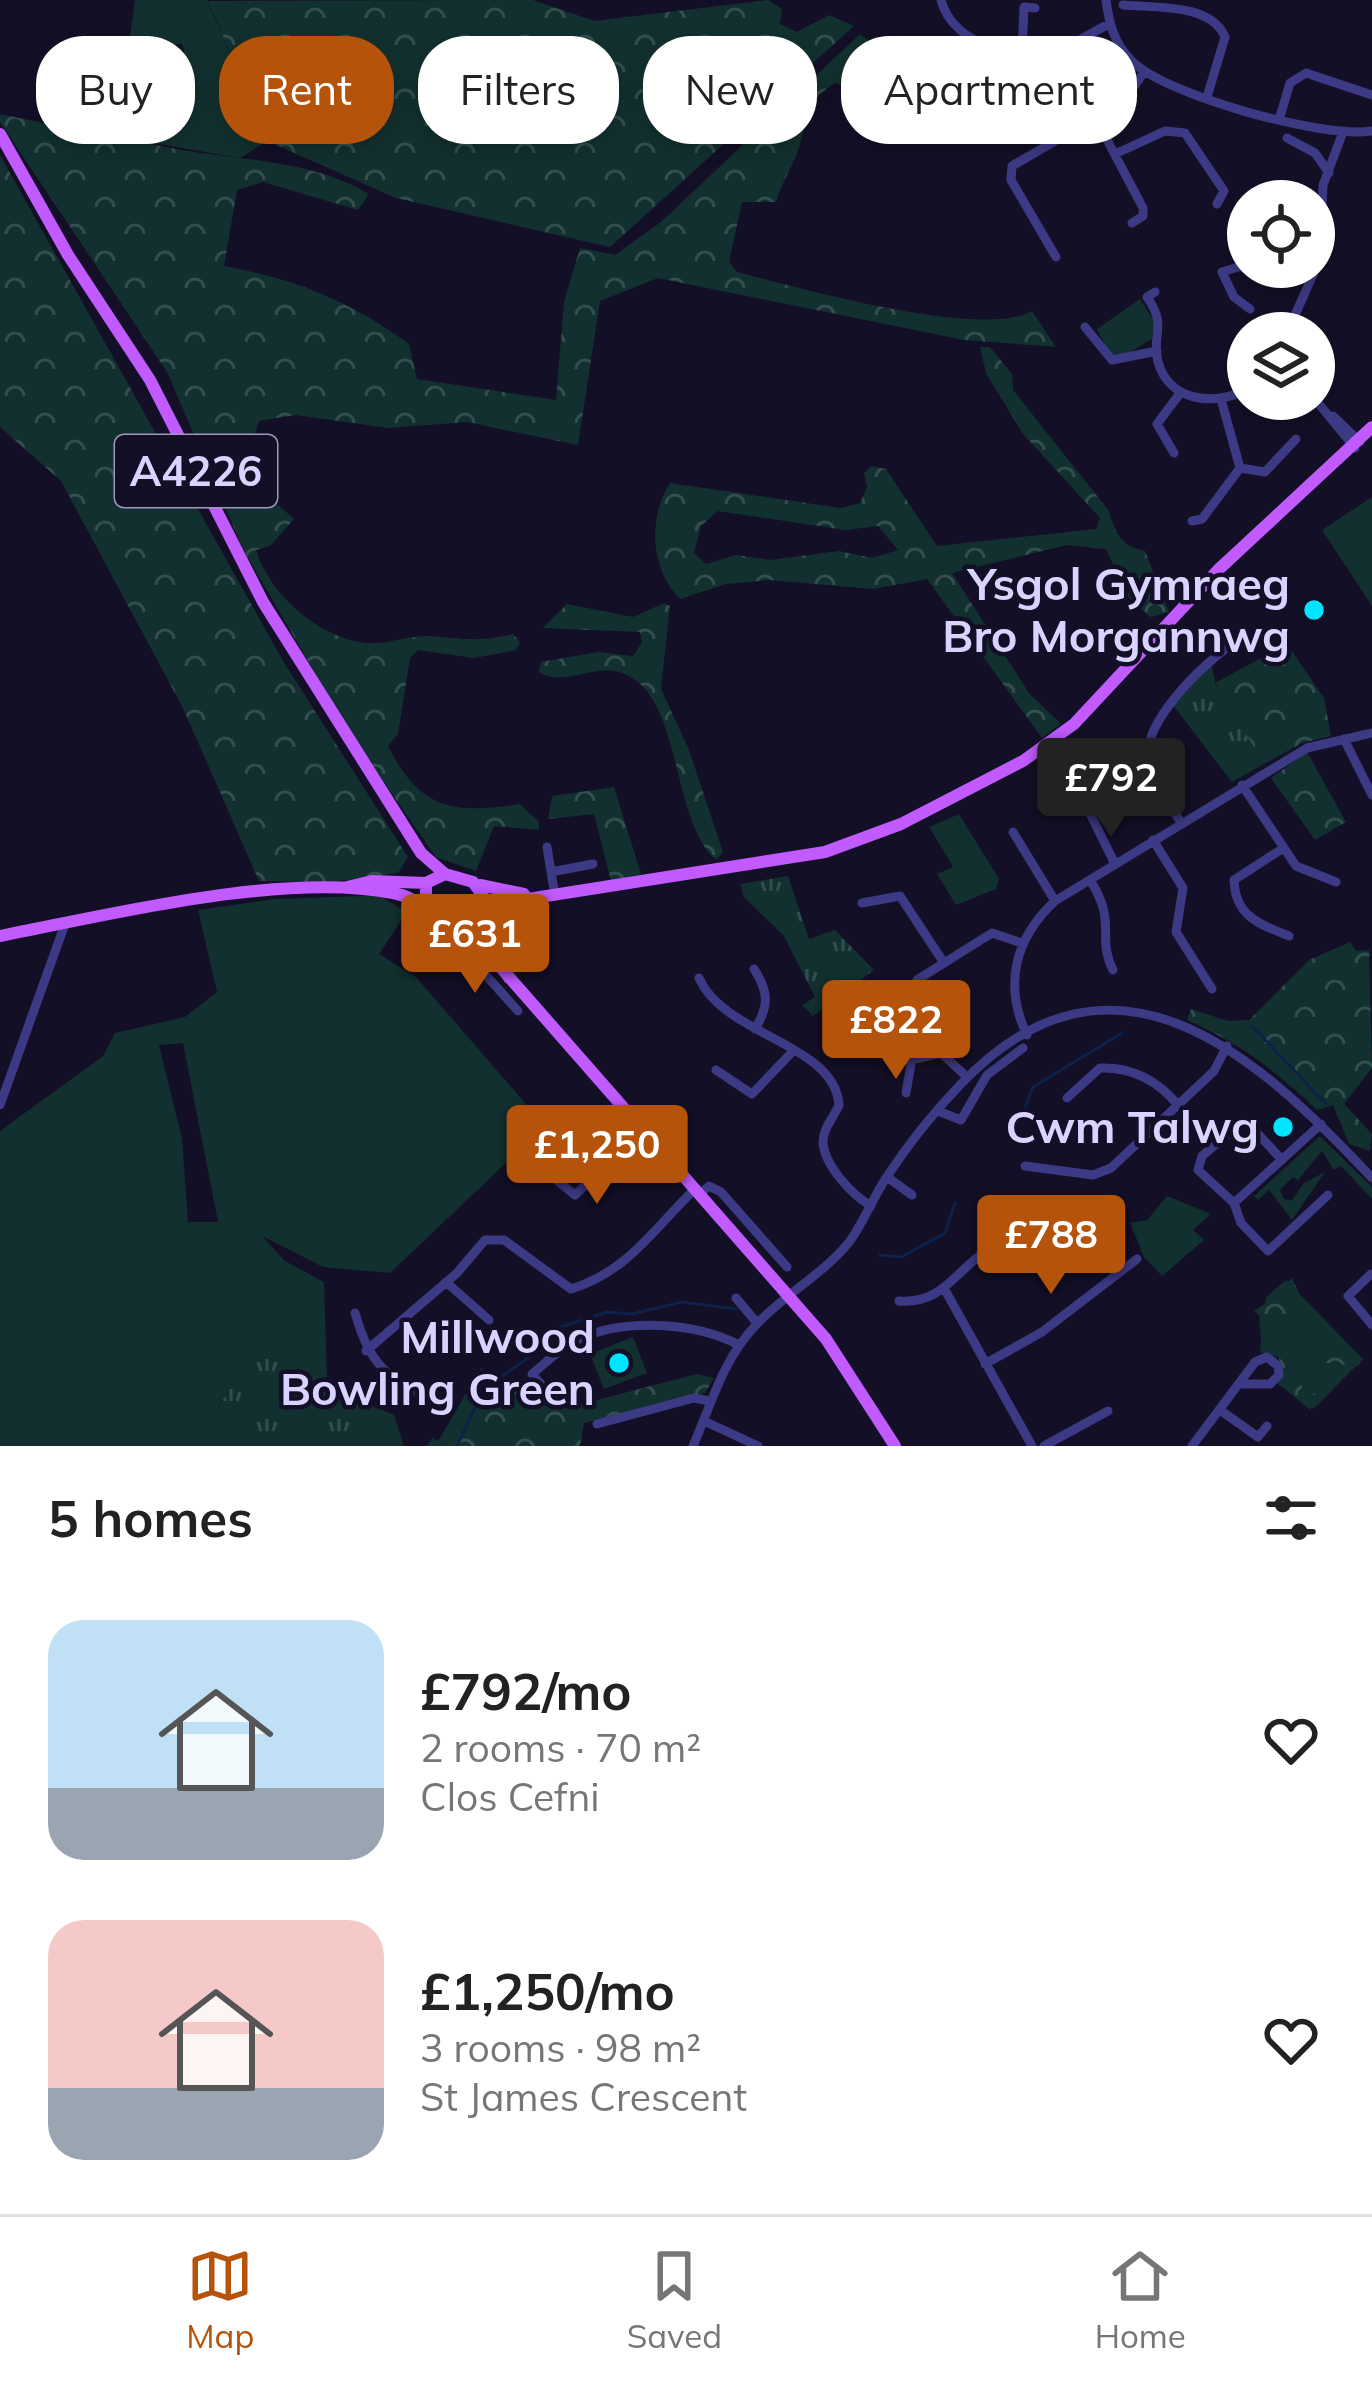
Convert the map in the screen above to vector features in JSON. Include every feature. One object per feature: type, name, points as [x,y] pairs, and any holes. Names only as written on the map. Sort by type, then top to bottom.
[{"type":"main road","name":"A4226","points":[[0,134],[68,255],[150,380],[263,602],[421,853],[445,874]]},
{"type":"main road","points":[[466,929],[508,902],[825,852],[901,824],[1023,761],[1074,724],[1218,570],[1359,439]]},
{"type":"main road","name":"A4226","points":[[421,853],[427,882]]},
{"type":"main road","points":[[340,889],[372,881],[427,882],[445,874],[507,893],[555,896]]},
{"type":"main road","points":[[426,907],[427,882]]},
{"type":"main road","points":[[473,882],[486,894],[488,939],[509,978]]},
{"type":"main road","points":[[0,936],[194,902],[340,889],[392,892],[466,929],[842,1361],[895,1446]]},
{"type":"street","points":[[941,0],[948,19],[967,36]]},
{"type":"street","points":[[1106,0],[1117,42],[1144,72],[1279,120],[1343,132],[1372,131]]},
{"type":"street","points":[[1123,5],[1190,12],[1222,29],[1223,50],[1207,97]]},
{"type":"street","points":[[1023,36],[1024,8],[1035,8]]},
{"type":"street","points":[[1086,36],[1110,24]]},
{"type":"street","points":[[1137,82],[1144,72]]},
{"type":"street","points":[[1279,120],[1290,83],[1302,74],[1316,73],[1372,94]]},
{"type":"street","points":[[1115,154],[1175,130],[1185,133],[1224,191]]},
{"type":"street","points":[[1327,180],[1343,132]]},
{"type":"street","points":[[1287,138],[1315,153],[1329,173]]},
{"type":"street","points":[[1049,144],[1012,166],[1011,179],[1056,257]]},
{"type":"street","points":[[1110,144],[1143,216],[1154,222]]},
{"type":"street","points":[[1216,204],[1224,191]]},
{"type":"street","points":[[1132,223],[1143,216]]},
{"type":"street","points":[[1230,288],[1250,309]]},
{"type":"street","points":[[1155,292],[1147,297],[1159,315],[1157,351],[1163,374],[1181,392],[1197,399],[1227,397]]},
{"type":"street","points":[[1085,327],[1112,360],[1157,351]]},
{"type":"street","points":[[1174,453],[1157,424],[1181,392]]},
{"type":"street","points":[[1221,399],[1240,468]]},
{"type":"street","points":[[1335,419],[1359,439]]},
{"type":"street","points":[[1240,468],[1264,472],[1296,439]]},
{"type":"street","points":[[1192,521],[1202,519],[1240,468]]},
{"type":"street","points":[[1181,823],[1148,761],[1150,733],[1203,664],[1229,650]]},
{"type":"street","points":[[1027,1035],[1013,992],[1022,943],[1055,901],[1307,748],[1372,733]]},
{"type":"street","points":[[1344,739],[1372,795]]},
{"type":"street","points":[[1077,784],[1115,864]]},
{"type":"street","points":[[1241,785],[1296,866],[1336,882]]},
{"type":"street","points":[[1013,832],[1055,901]]},
{"type":"street","points":[[1153,840],[1183,888],[1176,932],[1212,989]]},
{"type":"street","points":[[547,847],[555,896]]},
{"type":"street","points":[[1282,850],[1234,880],[1235,894],[1250,920],[1289,936]]},
{"type":"street","points":[[551,872],[593,865]]},
{"type":"street","points":[[1090,880],[1107,907],[1106,947],[1113,970]]},
{"type":"street","points":[[862,903],[900,896],[944,963]]},
{"type":"street","points":[[0,1106],[65,924]]},
{"type":"street","points":[[917,980],[992,933],[1022,943]]},
{"type":"street","points":[[461,952],[516,1008],[525,994]]},
{"type":"street","points":[[754,970],[766,988],[766,1010],[755,1029]]},
{"type":"street","points":[[700,978],[724,1013],[794,1050],[836,1086],[839,1105],[826,1128],[825,1152],[851,1193],[871,1206]]},
{"type":"street","points":[[693,1446],[739,1345],[757,1323],[846,1246],[887,1177],[967,1077],[1027,1035],[1082,1015],[1133,1012],[1177,1022],[1227,1046],[1275,1079],[1372,1178]]},
{"type":"street","points":[[874,1022],[896,1056],[910,1064],[940,1054],[967,1077]]},
{"type":"street","points":[[1024,1166],[1093,1175],[1112,1168],[1214,1071],[1227,1046]]},
{"type":"street","points":[[938,1111],[956,1121],[966,1116],[987,1076],[1023,1048]]},
{"type":"street","points":[[716,1070],[752,1094],[794,1050]]},
{"type":"street","points":[[906,1093],[910,1064]]},
{"type":"street","points":[[1067,1098],[1100,1067],[1110,1067],[1160,1083],[1178,1104]]},
{"type":"street","points":[[1244,1120],[1202,1156],[1198,1170],[1234,1203],[1241,1223],[1268,1251],[1328,1195]]},
{"type":"street","points":[[1234,1203],[1321,1124]]},
{"type":"street","points":[[542,1170],[575,1195],[644,1129]]},
{"type":"street","points":[[1258,1134],[1282,1160]]},
{"type":"street","points":[[1362,1167],[1372,1157]]},
{"type":"street","points":[[887,1177],[912,1195]]},
{"type":"street","points":[[366,1351],[446,1282],[485,1240],[504,1240],[572,1288],[600,1280],[651,1240],[697,1191],[709,1186],[721,1192],[787,1267]]},
{"type":"street","points":[[899,1301],[922,1303],[945,1290],[981,1254],[1042,1219]]},
{"type":"street","points":[[985,1364],[1042,1332],[1137,1258]]},
{"type":"street","points":[[1371,1274],[1348,1296],[1372,1325]]},
{"type":"street","points":[[446,1282],[489,1320]]},
{"type":"street","points":[[945,1290],[1032,1446]]},
{"type":"street","points":[[736,1298],[757,1323]]},
{"type":"street","points":[[355,1312],[366,1351],[382,1372],[430,1400]]},
{"type":"street","points":[[541,1384],[532,1374],[575,1340],[610,1329],[679,1327],[739,1345]]},
{"type":"street","points":[[1192,1446],[1242,1384]]},
{"type":"street","points":[[597,1424],[694,1398],[710,1401]]},
{"type":"street","points":[[1220,1410],[1258,1437],[1267,1426]]},
{"type":"street","points":[[1044,1446],[1108,1411]]},
{"type":"street","points":[[704,1421],[758,1446]]},
{"type":"green space","points":[[135,0],[207,0],[222,36],[219,144],[262,144],[240,158],[159,144],[195,144],[195,36],[130,36]]},
{"type":"green space","points":[[533,0],[594,21],[768,0],[782,9],[780,24],[797,32],[829,15],[854,26],[817,60],[817,36],[643,36],[643,144],[724,144],[610,247],[396,198],[274,144],[394,144],[394,36],[223,36],[208,1]]},
{"type":"green space","points":[[841,52],[841,84],[835,83],[817,97],[817,75]]},
{"type":"green space","points":[[0,114],[36,121],[36,144],[152,144],[301,168],[369,194],[358,210],[263,182],[237,190],[224,266],[299,285],[365,316],[409,344],[417,379],[556,400],[564,302],[580,248],[615,255],[661,222],[744,144],[800,144],[776,202],[742,202],[729,262],[737,272],[933,315],[1007,318],[1032,311],[1056,347],[964,340],[658,278],[600,301],[578,445],[467,422],[388,428],[295,415],[259,421],[251,445],[253,496],[277,504],[294,519],[270,546],[256,550],[272,583],[298,611],[330,632],[365,643],[513,634],[520,642],[516,650],[474,658],[418,650],[410,658],[398,734],[388,746],[400,768],[427,796],[458,807],[520,804],[539,822],[539,830],[494,826],[476,871],[436,857],[353,738],[244,551],[167,372],[0,122]]},
{"type":"green space","points":[[0,155],[283,661],[408,857],[398,873],[332,882],[259,881],[183,708],[61,481],[0,427]]},
{"type":"green space","points":[[1140,299],[1154,321],[1152,339],[1123,356],[1109,354],[1097,329]]},
{"type":"green space","points":[[980,347],[990,347],[1012,374],[1013,390],[1109,511],[1121,538],[1145,551],[1169,612],[1150,617],[1128,597],[1106,549],[1067,545],[952,573],[1029,693],[1061,724],[1042,738],[927,579],[873,589],[769,580],[726,584],[680,599],[670,587],[655,542],[658,511],[670,483],[841,508],[860,503],[867,487],[864,473],[871,466],[886,469],[937,546],[1096,529],[1100,518],[1023,434],[986,373]],"holes":[[[718,511],[845,530],[878,526],[898,550],[872,558],[839,551],[770,560],[736,555],[706,564],[694,553],[701,526]]]},
{"type":"green space","points":[[1372,497],[1372,606],[1322,530]]},
{"type":"green space","points":[[664,603],[670,606],[661,689],[689,750],[723,852],[716,860],[691,819],[659,711],[646,690],[617,672],[560,677],[539,672],[541,662],[598,652],[633,656],[642,642],[640,632],[543,628],[567,604],[633,617]]},
{"type":"green space","points":[[1287,644],[1324,698],[1331,736],[1302,743],[1264,764],[1215,683]]},
{"type":"green space","points":[[1211,661],[1215,683],[1264,764],[1232,782],[1172,704]]},
{"type":"green space","points":[[1307,752],[1346,822],[1315,840],[1271,778]]},
{"type":"green space","points":[[614,787],[641,874],[611,881],[594,814],[548,819],[552,796]]},
{"type":"green space","points":[[959,814],[999,879],[996,889],[956,905],[937,874],[953,867],[929,827]]},
{"type":"green space","points":[[788,876],[809,939],[835,930],[874,970],[813,1016],[802,1005],[815,997],[784,936],[744,897],[740,884]]},
{"type":"green space","points":[[380,896],[407,912],[379,954],[416,977],[545,1126],[390,1273],[323,1267],[262,1236],[285,1261],[324,1282],[327,1378],[250,1353],[196,1446],[0,1446],[0,1131],[103,1056],[115,1033],[185,1017],[217,992],[198,910],[275,899]],"holes":[[[183,1043],[218,1222],[188,1222],[182,1138],[159,1045]]]},
{"type":"green space","points":[[1350,942],[1356,951],[1369,950],[1372,1068],[1344,1104],[1372,1134],[1370,1151],[1349,1144],[1333,1105],[1317,1110],[1256,1059],[1187,1020],[1191,1009],[1228,1021],[1249,1020],[1309,960]]},
{"type":"green space","points":[[1320,1136],[1372,1187],[1372,1199],[1341,1166],[1334,1170],[1322,1151],[1298,1180],[1293,1177],[1280,1190],[1284,1199],[1292,1200],[1304,1183],[1325,1172],[1292,1220],[1269,1190],[1258,1200],[1254,1196]]},
{"type":"green space","points":[[1167,1196],[1211,1214],[1193,1230],[1204,1240],[1162,1276],[1144,1257],[1130,1223],[1147,1220]]},
{"type":"green space","points":[[1292,1278],[1301,1298],[1326,1323],[1303,1314],[1286,1297],[1287,1335],[1268,1340],[1289,1352],[1358,1355],[1362,1361],[1358,1366],[1296,1360],[1289,1369],[1295,1375],[1292,1383],[1301,1385],[1307,1398],[1325,1388],[1332,1391],[1318,1404],[1312,1402],[1310,1410],[1278,1383],[1282,1369],[1278,1356],[1262,1353],[1259,1315],[1254,1311],[1284,1292],[1283,1285]]},
{"type":"green space","points":[[1286,1280],[1363,1359],[1313,1409],[1278,1384],[1283,1359],[1260,1352],[1266,1297]]},
{"type":"green space","name":"Millwood Bowling Green","points":[[633,1337],[647,1373],[604,1389],[590,1354]]},
{"type":"green space","points":[[250,1353],[327,1378],[329,1388],[394,1415],[404,1446],[196,1446]]},
{"type":"green space","points":[[481,1368],[516,1392],[552,1382],[566,1408],[697,1374],[714,1378],[705,1393],[584,1423],[580,1446],[427,1446],[432,1438],[438,1441]]},
{"type":"waterway","points":[[1252,1026],[1326,1104]]},
{"type":"waterway","points":[[1023,1113],[1033,1087],[1122,1033]]},
{"type":"waterway","points":[[880,1255],[901,1257],[945,1233],[955,1203]]},
{"type":"waterway","points":[[457,1446],[484,1389],[539,1350],[551,1330],[607,1312],[632,1314],[682,1302],[736,1309]]},
{"type":"place","name":"Ysgol Gymraeg Bro Morgannwg","points":[[1314,610]]},
{"type":"place","name":"Cwm Talwg","points":[[1283,1127]]},
{"type":"place","name":"Millwood Bowling Green","points":[[619,1363]]}]
